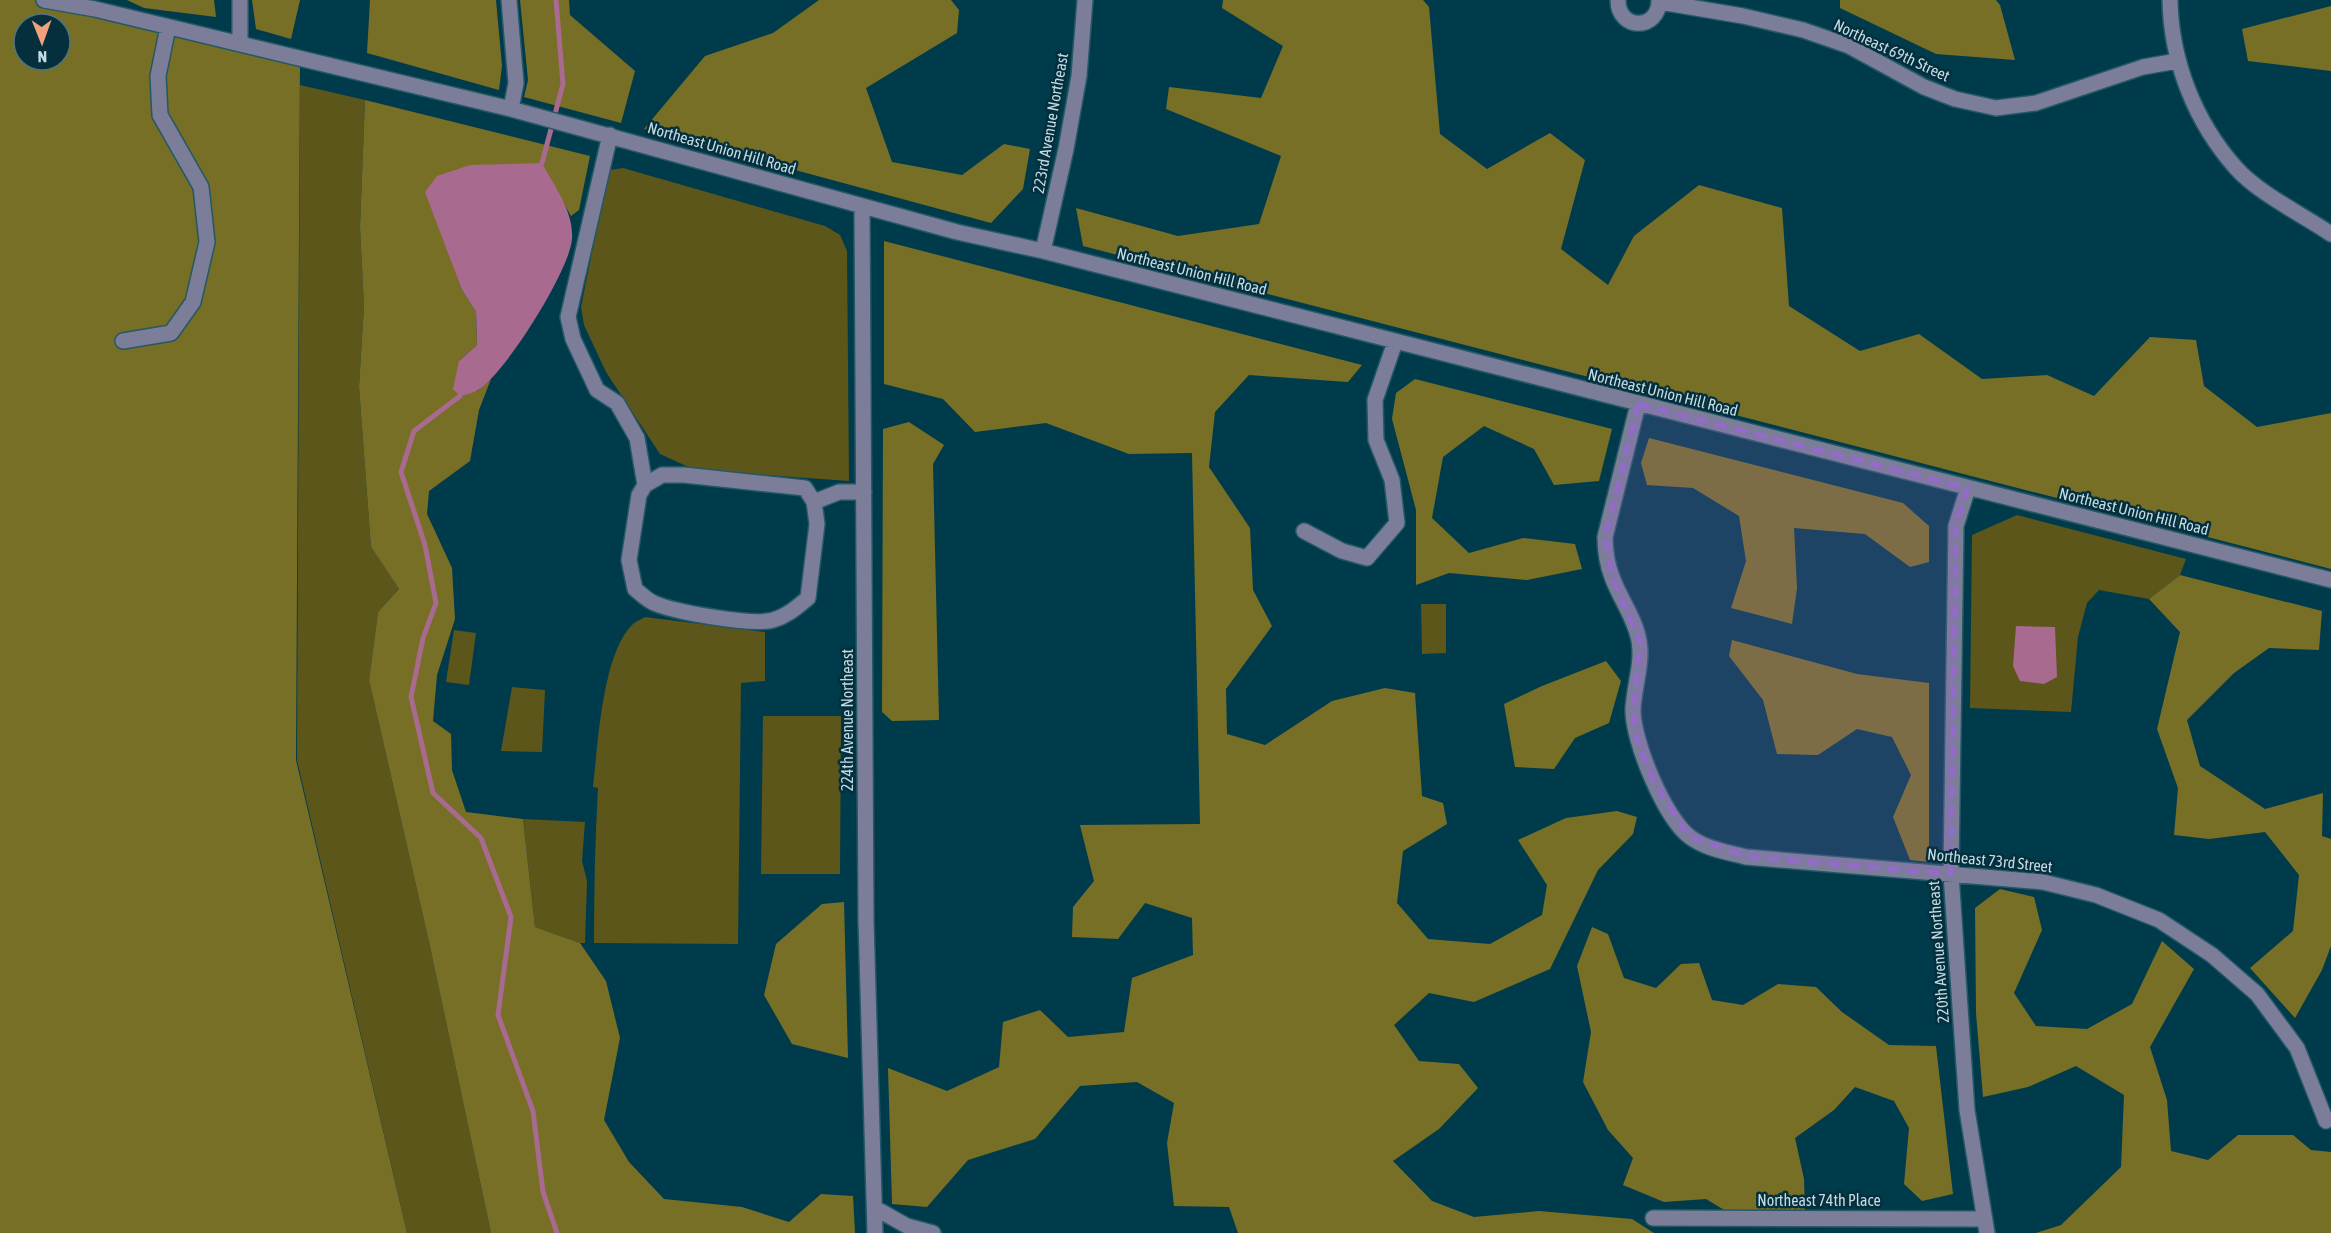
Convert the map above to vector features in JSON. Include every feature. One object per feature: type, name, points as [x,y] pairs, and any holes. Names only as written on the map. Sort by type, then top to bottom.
[{"type":"street","name":"Northeast Union Hill Road","points":[[44,0],[93,5],[168,27],[511,109],[957,232],[1043,251],[2331,580]]},
{"type":"street","points":[[240,0],[240,44]]},
{"type":"street","points":[[509,0],[516,82],[511,109]]},
{"type":"street","name":"223rd Avenue Northeast","points":[[1043,251],[1066,149],[1079,76],[1085,0]]},
{"type":"street","name":"Northeast 69th Street","points":[[1618,0],[1618,10],[1622,16],[1635,23],[1642,23],[1655,16],[1660,1],[1803,30],[1849,46],[1924,87],[1955,99],[1996,108],[2036,103],[2142,68],[2177,61]]},
{"type":"street","points":[[2170,0],[2171,25],[2177,61],[2197,109],[2215,139],[2237,169],[2258,186],[2331,234]]},
{"type":"street","points":[[123,341],[171,333],[193,302],[207,242],[201,187],[160,115],[158,76],[168,27]]},
{"type":"street","points":[[610,135],[568,317],[573,339],[597,390],[617,403],[637,438],[645,485]]},
{"type":"street","name":"224th Avenue Northeast","points":[[862,206],[866,904],[875,1233]]},
{"type":"street","points":[[1304,531],[1342,551],[1367,558],[1397,523],[1392,480],[1376,440],[1375,400],[1395,342]]},
{"type":"street","name":"Northeast 73rd Street","points":[[1638,404],[1605,537],[1606,555],[1612,578],[1634,622],[1640,642],[1633,710],[1636,738],[1653,781],[1669,810],[1688,836],[1708,847],[1746,857],[2043,882],[2096,895],[2159,920],[2203,949],[2257,994],[2297,1048],[2326,1121]]},
{"type":"street","points":[[662,475],[684,475],[806,488],[814,502],[817,524],[808,598],[792,612],[772,621],[682,613],[652,603],[636,590],[629,560],[639,495],[645,485],[662,475]]},
{"type":"street","name":"220th Avenue Northeast","points":[[1968,488],[1956,526],[1951,874],[1967,1110],[1986,1226]]},
{"type":"street","points":[[814,502],[839,492],[864,492]]},
{"type":"street","points":[[875,1208],[908,1226],[933,1233]]},
{"type":"street","name":"Northeast 74th Place","points":[[1653,1218],[1986,1226]]},
{"type":"highlighted area","points":[[1638,404],[1968,488],[1956,526],[1951,874],[1746,857],[1688,836],[1653,781],[1636,738],[1633,710],[1640,642],[1612,578],[1605,537]]},
{"type":"shaded area","points":[[0,0],[44,0],[300,58],[296,760],[407,1233],[0,1233]]},
{"type":"shaded area","points":[[127,0],[214,0],[216,17],[144,8]]},
{"type":"shaded area","points":[[252,0],[300,0],[291,39],[256,29]]},
{"type":"shaded area","points":[[370,0],[496,0],[502,66],[499,90],[367,53]]},
{"type":"shaded area","points":[[520,0],[569,0],[570,15],[635,71],[621,123],[524,97],[528,80]]},
{"type":"shaded area","points":[[819,0],[951,0],[959,10],[957,33],[866,88],[892,162],[962,175],[1004,144],[1030,149],[1023,189],[991,223],[644,129],[705,56],[773,33]]},
{"type":"shaded area","points":[[1223,0],[1423,0],[1429,7],[1440,134],[1487,169],[1550,133],[1585,160],[1561,249],[1608,285],[1634,236],[1699,185],[1782,208],[1789,306],[1860,351],[1919,334],[1982,379],[2047,375],[2094,396],[2150,337],[2196,340],[2204,386],[2257,427],[2331,413],[2331,569],[1083,246],[1076,208],[1178,236],[1259,224],[1281,156],[1166,109],[1169,87],[1261,98],[1283,46],[1222,8]]},
{"type":"shaded area","points":[[1840,0],[1996,0],[2000,5],[2015,60],[1936,54],[1840,8]]},
{"type":"shaded area","points":[[2331,6],[2331,71],[2248,61],[2242,29]]},
{"type":"shaded area","points":[[300,85],[365,100],[360,227],[364,306],[359,387],[371,547],[399,589],[378,612],[369,680],[429,942],[491,1233],[407,1233],[297,760]]},
{"type":"shaded area","points":[[365,100],[590,156],[579,210],[571,216],[541,163],[446,245],[462,290],[476,312],[477,345],[459,361],[477,391],[491,379],[479,410],[470,461],[429,491],[427,514],[452,568],[455,619],[437,675],[433,721],[451,734],[452,770],[466,812],[523,819],[535,927],[580,943],[606,981],[620,1038],[604,1120],[629,1162],[664,1199],[742,1207],[789,1222],[821,1194],[853,1196],[855,1233],[491,1233],[429,942],[369,680],[378,612],[399,589],[371,547],[359,387],[364,306],[360,227]]},
{"type":"shaded area","points":[[542,163],[570,219],[572,239],[568,254],[548,296],[504,364],[478,390],[460,396],[453,389],[459,361],[477,345],[476,312],[462,290],[425,192],[437,176],[470,165]]},
{"type":"shaded area","points":[[623,168],[825,226],[840,235],[847,251],[849,481],[695,470],[660,454],[606,372],[584,325],[581,307],[610,170]]},
{"type":"shaded area","points":[[884,241],[1362,365],[1348,382],[1249,375],[1215,412],[1209,467],[1250,528],[1253,590],[1272,626],[1226,689],[1227,734],[1265,745],[1332,701],[1385,688],[1415,693],[1422,796],[1443,803],[1447,824],[1403,851],[1397,903],[1428,939],[1490,944],[1542,915],[1547,885],[1518,840],[1566,818],[1617,811],[1637,817],[1633,834],[1598,870],[1550,969],[1474,1002],[1429,993],[1394,1025],[1419,1061],[1459,1064],[1478,1088],[1439,1129],[1393,1161],[1432,1201],[1474,1217],[1539,1211],[1632,1219],[1654,1233],[1238,1233],[1229,1207],[1174,1206],[1167,1143],[1174,1103],[1137,1082],[1080,1086],[1035,1139],[968,1160],[927,1207],[892,1204],[888,1068],[947,1091],[999,1067],[1003,1022],[1040,1010],[1068,1037],[1124,1032],[1132,978],[1193,955],[1192,918],[1145,903],[1118,939],[1072,937],[1073,907],[1094,881],[1080,825],[1200,824],[1192,453],[1129,454],[1046,423],[975,432],[943,399],[884,384]]},
{"type":"shaded area","points":[[1415,379],[1612,429],[1599,481],[1554,485],[1534,449],[1484,426],[1443,457],[1432,518],[1469,553],[1523,538],[1575,544],[1582,569],[1527,580],[1449,573],[1416,585],[1416,510],[1392,419],[1396,393]]},
{"type":"shaded area","points":[[909,422],[944,445],[933,464],[939,720],[892,721],[882,712],[883,429]]},
{"type":"shaded area","points":[[1649,438],[1903,503],[1929,526],[1929,562],[1910,567],[1865,534],[1794,528],[1797,588],[1792,624],[1731,608],[1746,561],[1739,516],[1693,488],[1647,485],[1641,463]]},
{"type":"shaded area","points":[[2017,515],[2186,559],[2180,575],[2149,599],[2099,590],[2087,603],[2078,637],[2071,712],[1970,708],[1972,535]]},
{"type":"shaded area","points":[[2180,575],[2322,611],[2319,650],[2269,648],[2234,673],[2187,720],[2200,766],[2265,809],[2323,793],[2322,836],[2331,839],[2331,946],[2322,970],[2295,1018],[2250,968],[2293,931],[2299,875],[2265,832],[2209,839],[2174,835],[2178,788],[2157,729],[2180,632],[2149,599]]},
{"type":"shaded area","points":[[1421,604],[1446,604],[1446,653],[1422,654]]},
{"type":"shaded area","points":[[645,617],[765,632],[765,681],[741,683],[738,944],[594,943],[598,788],[593,787],[603,701],[614,656],[623,638],[633,624]]},
{"type":"shaded area","points":[[2016,626],[2055,627],[2057,677],[2044,684],[2020,681],[2013,666]]},
{"type":"shaded area","points":[[454,630],[476,633],[469,685],[446,682]]},
{"type":"shaded area","points":[[1732,640],[1857,674],[1929,683],[1929,862],[1910,860],[1893,817],[1911,775],[1892,737],[1857,729],[1818,755],[1777,754],[1763,700],[1729,656]]},
{"type":"shaded area","points":[[1606,661],[1621,681],[1609,723],[1575,738],[1554,769],[1515,767],[1504,704],[1542,686]]},
{"type":"shaded area","points":[[512,687],[545,690],[542,752],[501,751]]},
{"type":"shaded area","points":[[763,716],[841,716],[840,874],[761,874]]},
{"type":"shaded area","points":[[523,819],[585,822],[582,861],[587,881],[585,943],[535,927]]},
{"type":"shaded area","points":[[2000,889],[2034,897],[2042,930],[2014,993],[2036,1026],[2087,1029],[2132,1004],[2162,941],[2194,969],[2150,1047],[2167,1100],[2171,1151],[2208,1160],[2238,1135],[2293,1135],[2311,1150],[2331,1152],[2331,1233],[2036,1233],[2061,1225],[2121,1167],[2124,1095],[2076,1066],[2028,1087],[1983,1097],[1976,1013],[1975,908]]},
{"type":"shaded area","points":[[844,902],[848,1058],[792,1044],[764,995],[776,944],[822,904]]},
{"type":"shaded area","points":[[1592,927],[1608,934],[1624,978],[1656,988],[1681,964],[1699,963],[1712,1000],[1743,1005],[1778,984],[1816,987],[1842,1012],[1889,1045],[1936,1046],[1953,1194],[1922,1201],[1904,1184],[1909,1128],[1894,1101],[1855,1087],[1834,1110],[1795,1138],[1804,1179],[1805,1211],[1726,1211],[1706,1199],[1664,1202],[1623,1185],[1633,1158],[1608,1130],[1583,1082],[1591,1032],[1577,966]]},
{"type":"waterway","points":[[542,163],[563,84],[556,0]]},
{"type":"waterway","points":[[460,396],[414,431],[401,472],[425,545],[436,603],[423,638],[411,697],[433,793],[481,838],[511,917],[498,1015],[533,1111],[543,1192],[557,1233]]}]
